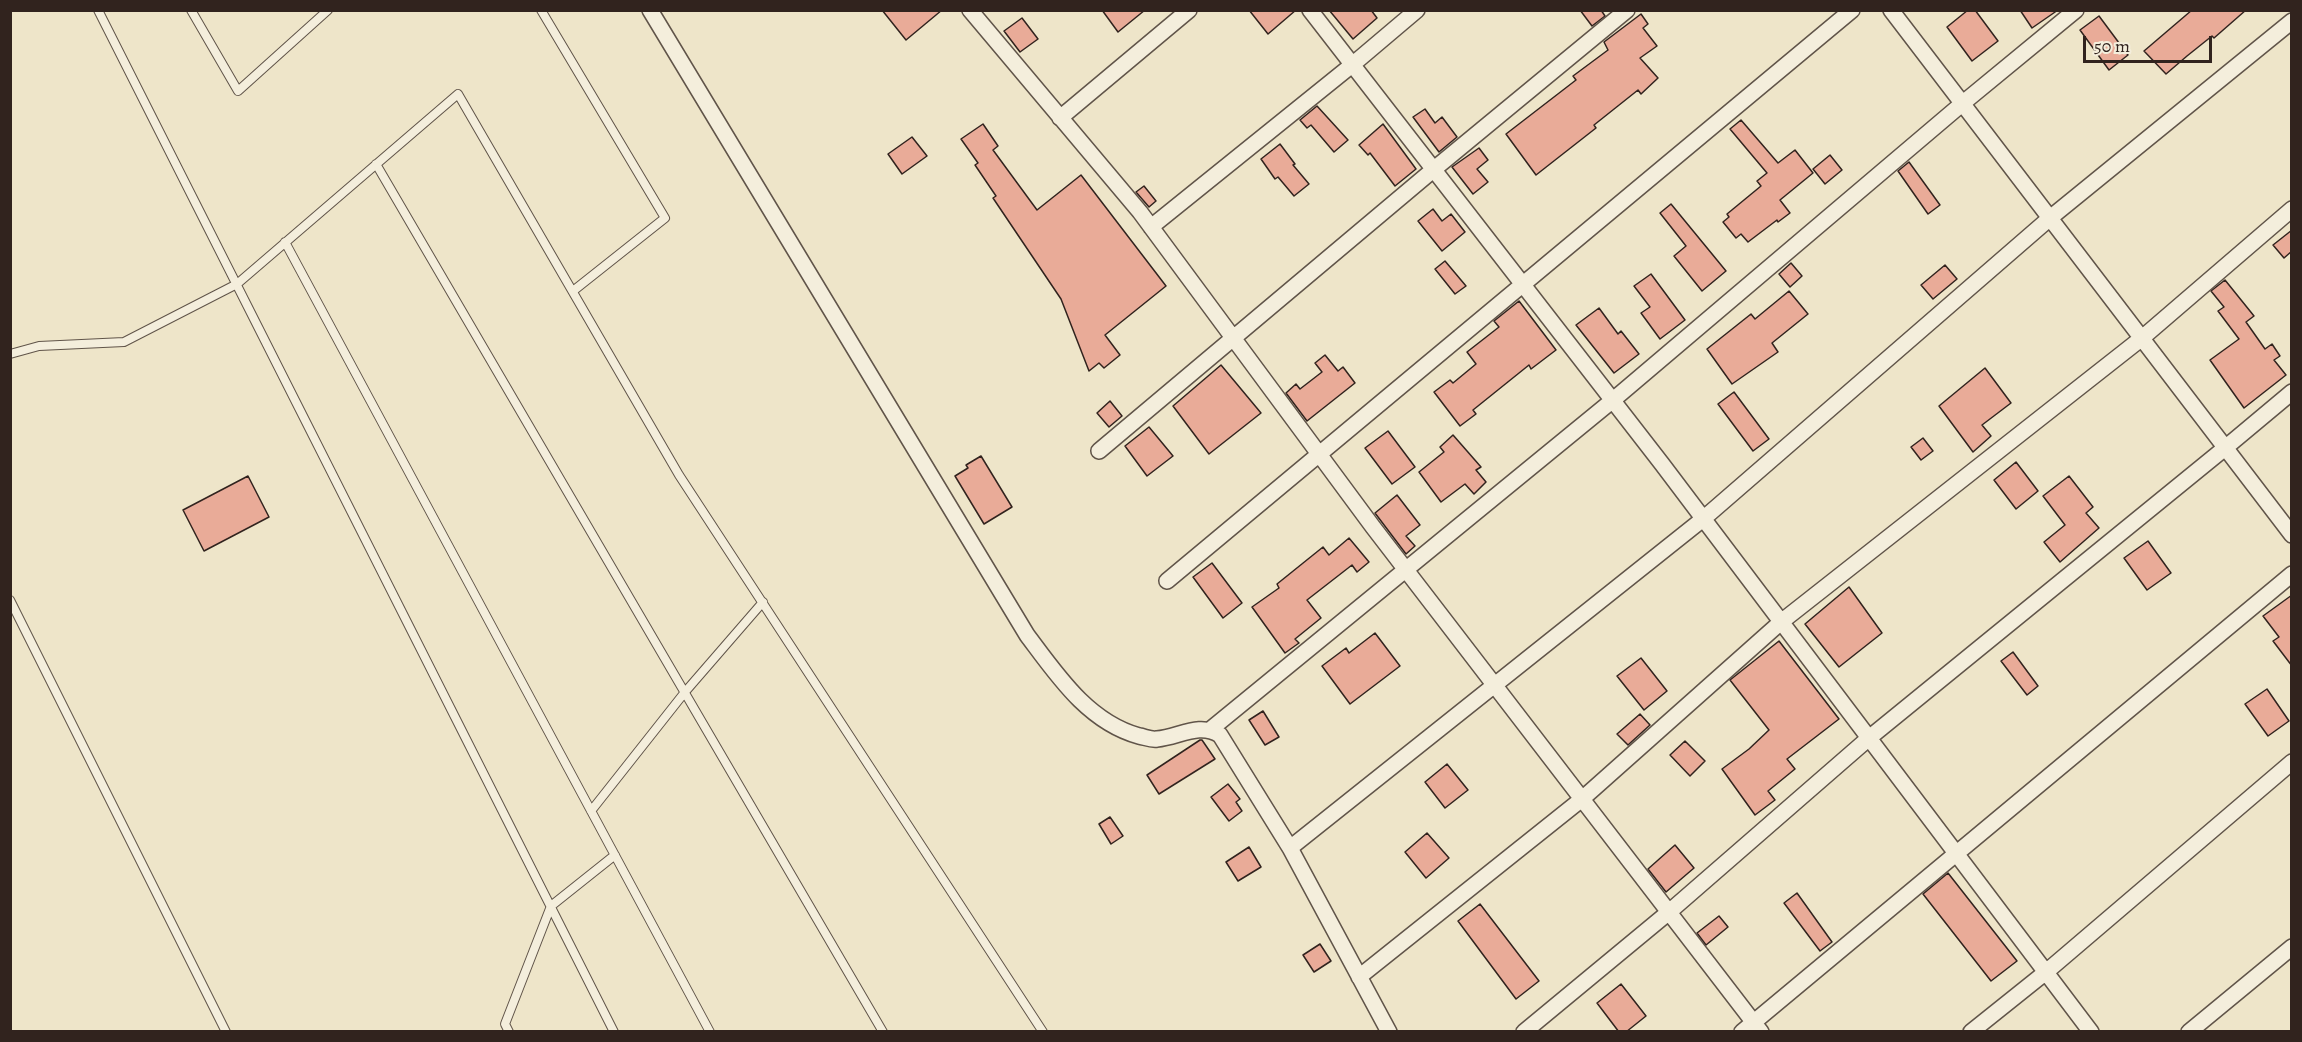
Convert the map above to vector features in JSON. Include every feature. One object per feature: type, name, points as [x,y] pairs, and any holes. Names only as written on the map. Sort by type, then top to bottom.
[{"type":"street","points":[[650,10],[1027,635],[1061,680],[1091,710],[1124,731],[1155,740],[1197,729],[1211,729],[1220,735],[1290,848],[1389,1032]]},
{"type":"street","points":[[970,10],[1151,227],[1407,571],[1669,912],[1752,1028],[1956,853],[2292,574]]},
{"type":"street","points":[[1060,118],[1189,10]]},
{"type":"street","points":[[1310,10],[1613,400],[2091,1032]]},
{"type":"street","points":[[1151,227],[1417,10]]},
{"type":"street","points":[[1099,451],[1627,10]]},
{"type":"street","points":[[1167,581],[1852,10]]},
{"type":"street","points":[[1891,10],[2292,536]]},
{"type":"street","points":[[1211,729],[1407,571],[1613,400],[2076,10]]},
{"type":"street","points":[[1290,848],[1703,519],[2050,218],[2292,21]]},
{"type":"street","points":[[1359,977],[1582,799],[1781,622],[2142,338],[2292,209]]},
{"type":"street","points":[[1524,1032],[1669,912],[1869,738],[2292,392]]},
{"type":"street","points":[[1971,1032],[2046,972],[2292,762]]},
{"type":"street","points":[[2189,1032],[2292,947]]},
{"type":"lane","points":[[98,10],[614,1032]]},
{"type":"lane","points":[[191,10],[238,91],[328,10]]},
{"type":"lane","points":[[541,10],[666,219],[573,291]]},
{"type":"lane","points":[[10,354],[39,346],[124,342],[237,284],[458,94],[679,475],[1043,1032]]},
{"type":"lane","points":[[376,164],[883,1032]]},
{"type":"lane","points":[[285,242],[710,1032]]},
{"type":"lane","points":[[10,600],[226,1032]]},
{"type":"lane","points":[[591,811],[685,693],[763,602]]},
{"type":"lane","points":[[509,1032],[505,1024],[551,906],[615,855]]},
{"type":"building","points":[[882,10],[942,10],[906,40]]},
{"type":"building","points":[[1102,10],[1145,10],[1118,32]]},
{"type":"building","points":[[1249,10],[1296,10],[1268,34]]},
{"type":"building","points":[[1329,10],[1371,10],[1377,18],[1353,39]]},
{"type":"building","points":[[1580,10],[1601,10],[1605,16],[1592,26]]},
{"type":"building","points":[[1968,10],[1975,10],[1998,41],[1972,61],[1947,27]]},
{"type":"building","points":[[2020,10],[2058,10],[2032,28]]},
{"type":"building","points":[[2192,10],[2246,10],[2214,38],[2212,36],[2166,74],[2144,51]]},
{"type":"building","points":[[1641,14],[1648,24],[1643,28],[1657,46],[1640,58],[1658,78],[1641,94],[1638,90],[1594,125],[1596,128],[1536,175],[1506,134],[1576,80],[1573,76],[1608,50],[1604,42]]},
{"type":"building","points":[[2099,16],[2128,55],[2109,70],[2080,30]]},
{"type":"building","points":[[1022,18],[1038,39],[1020,52],[1004,31]]},
{"type":"building","points":[[1317,106],[1348,140],[1334,152],[1311,125],[1307,128],[1300,120]]},
{"type":"building","points":[[1425,109],[1435,123],[1442,117],[1457,137],[1439,152],[1413,117]]},
{"type":"building","points":[[1741,120],[1778,163],[1795,150],[1813,173],[1780,200],[1790,213],[1748,242],[1741,234],[1736,238],[1723,222],[1729,217],[1727,214],[1761,186],[1757,181],[1767,173],[1730,129]]},
{"type":"building","points":[[983,124],[998,146],[993,150],[1037,210],[1081,175],[1166,286],[1105,335],[1120,355],[1104,368],[1099,363],[1089,371],[1061,299],[993,198],[996,196],[975,165],[978,163],[961,139]]},
{"type":"building","points":[[1383,124],[1416,169],[1395,186],[1370,153],[1368,155],[1359,145]]},
{"type":"building","points":[[912,137],[927,156],[902,174],[888,154]]},
{"type":"building","points":[[1280,144],[1295,164],[1293,165],[1309,184],[1294,196],[1278,177],[1275,179],[1261,159]]},
{"type":"building","points":[[1479,148],[1488,160],[1477,169],[1488,182],[1473,194],[1452,167]]},
{"type":"building","points":[[1830,155],[1842,170],[1825,184],[1813,169]]},
{"type":"building","points":[[1909,162],[1940,205],[1928,214],[1898,171]]},
{"type":"building","points":[[1144,186],[1156,201],[1149,207],[1136,192]]},
{"type":"building","points":[[1671,204],[1726,271],[1702,291],[1674,256],[1686,246],[1660,213]]},
{"type":"building","points":[[1433,209],[1442,221],[1451,214],[1465,232],[1442,251],[1418,221]]},
{"type":"building","points":[[2292,230],[2292,251],[2284,258],[2273,245]]},
{"type":"building","points":[[1445,261],[1466,286],[1455,294],[1435,269]]},
{"type":"building","points":[[1791,263],[1802,276],[1790,287],[1779,274]]},
{"type":"building","points":[[1945,265],[1957,279],[1933,299],[1921,285]]},
{"type":"building","points":[[1651,274],[1685,320],[1660,339],[1641,313],[1650,307],[1634,286]]},
{"type":"building","points":[[2225,280],[2254,316],[2246,322],[2265,349],[2272,344],[2280,356],[2274,360],[2286,375],[2244,408],[2210,360],[2239,339],[2218,311],[2224,307],[2211,291]]},
{"type":"building","points":[[1789,291],[1808,314],[1772,343],[1778,352],[1732,384],[1707,349],[1751,314],[1755,319]]},
{"type":"building","points":[[1519,301],[1556,350],[1531,369],[1529,365],[1473,410],[1476,414],[1460,426],[1434,392],[1450,380],[1453,383],[1476,364],[1467,352],[1499,327],[1494,321]]},
{"type":"building","points":[[1599,308],[1618,334],[1621,331],[1639,354],[1614,373],[1576,325]]},
{"type":"building","points":[[1325,355],[1338,371],[1343,367],[1355,383],[1307,421],[1286,393],[1296,384],[1300,389],[1322,372],[1315,363]]},
{"type":"building","points":[[1221,365],[1261,413],[1209,454],[1173,406]]},
{"type":"building","points":[[1985,368],[2011,403],[1982,425],[1991,436],[1973,452],[1939,406]]},
{"type":"building","points":[[1734,392],[1769,439],[1753,451],[1718,404]]},
{"type":"building","points":[[1110,401],[1122,416],[1109,427],[1097,413]]},
{"type":"building","points":[[1149,427],[1173,456],[1147,476],[1125,446]]},
{"type":"building","points":[[1388,431],[1415,467],[1392,484],[1365,448]]},
{"type":"building","points":[[1453,435],[1481,467],[1476,470],[1486,482],[1474,494],[1465,484],[1441,502],[1419,472],[1444,452],[1440,447]]},
{"type":"building","points":[[1923,438],[1933,451],[1921,460],[1911,447]]},
{"type":"building","points":[[981,456],[1012,507],[984,524],[955,476],[968,468],[966,465]]},
{"type":"building","points":[[2016,462],[2038,491],[2016,509],[1994,480]]},
{"type":"building","points":[[248,476],[269,517],[204,551],[183,510]]},
{"type":"building","points":[[2069,476],[2093,507],[2086,513],[2099,528],[2060,562],[2044,542],[2065,525],[2043,496]]},
{"type":"building","points":[[1397,495],[1420,525],[1406,536],[1415,546],[1406,554],[1375,513]]},
{"type":"building","points":[[1349,538],[1369,562],[1357,572],[1352,565],[1307,600],[1321,618],[1295,639],[1299,643],[1285,653],[1252,607],[1279,588],[1277,584],[1323,547],[1329,555]]},
{"type":"building","points":[[2148,541],[2171,573],[2147,590],[2124,558]]},
{"type":"building","points":[[1212,563],[1242,603],[1223,618],[1193,577]]},
{"type":"building","points":[[1849,587],[1882,633],[1839,667],[1805,624]]},
{"type":"building","points":[[2292,595],[2292,666],[2273,641],[2279,637],[2263,616]]},
{"type":"building","points":[[1375,633],[1400,666],[1350,704],[1322,666],[1346,648],[1349,653]]},
{"type":"building","points":[[1779,641],[1839,719],[1787,759],[1795,769],[1768,791],[1775,800],[1755,815],[1722,769],[1749,749],[1769,730],[1730,680]]},
{"type":"building","points":[[2013,652],[2038,686],[2027,695],[2001,661]]},
{"type":"building","points":[[1641,658],[1667,691],[1644,710],[1617,676]]},
{"type":"building","points":[[2267,689],[2289,721],[2268,736],[2245,704]]},
{"type":"building","points":[[1263,711],[1279,737],[1265,745],[1249,720]]},
{"type":"building","points":[[1640,714],[1650,725],[1628,745],[1617,734]]},
{"type":"building","points":[[1200,740],[1215,759],[1159,794],[1147,775]]},
{"type":"building","points":[[1685,741],[1705,761],[1690,776],[1670,755]]},
{"type":"building","points":[[1447,764],[1468,790],[1445,808],[1425,782]]},
{"type":"building","points":[[1228,784],[1240,799],[1236,802],[1242,811],[1229,821],[1211,797]]},
{"type":"building","points":[[1110,817],[1123,836],[1111,844],[1099,824]]},
{"type":"building","points":[[1427,833],[1449,858],[1426,878],[1405,852]]},
{"type":"building","points":[[1675,845],[1694,868],[1666,892],[1648,869]]},
{"type":"building","points":[[1249,847],[1261,867],[1238,881],[1226,862]]},
{"type":"building","points":[[1948,873],[2017,961],[1991,981],[1923,894]]},
{"type":"building","points":[[1797,893],[1832,942],[1820,951],[1784,903]]},
{"type":"building","points":[[1480,904],[1539,981],[1516,999],[1458,921]]},
{"type":"building","points":[[1719,916],[1728,927],[1706,945],[1697,933]]},
{"type":"building","points":[[1320,944],[1331,961],[1314,972],[1303,955]]},
{"type":"building","points":[[1621,984],[1646,1016],[1626,1032],[1619,1032],[1597,1003]]}]
